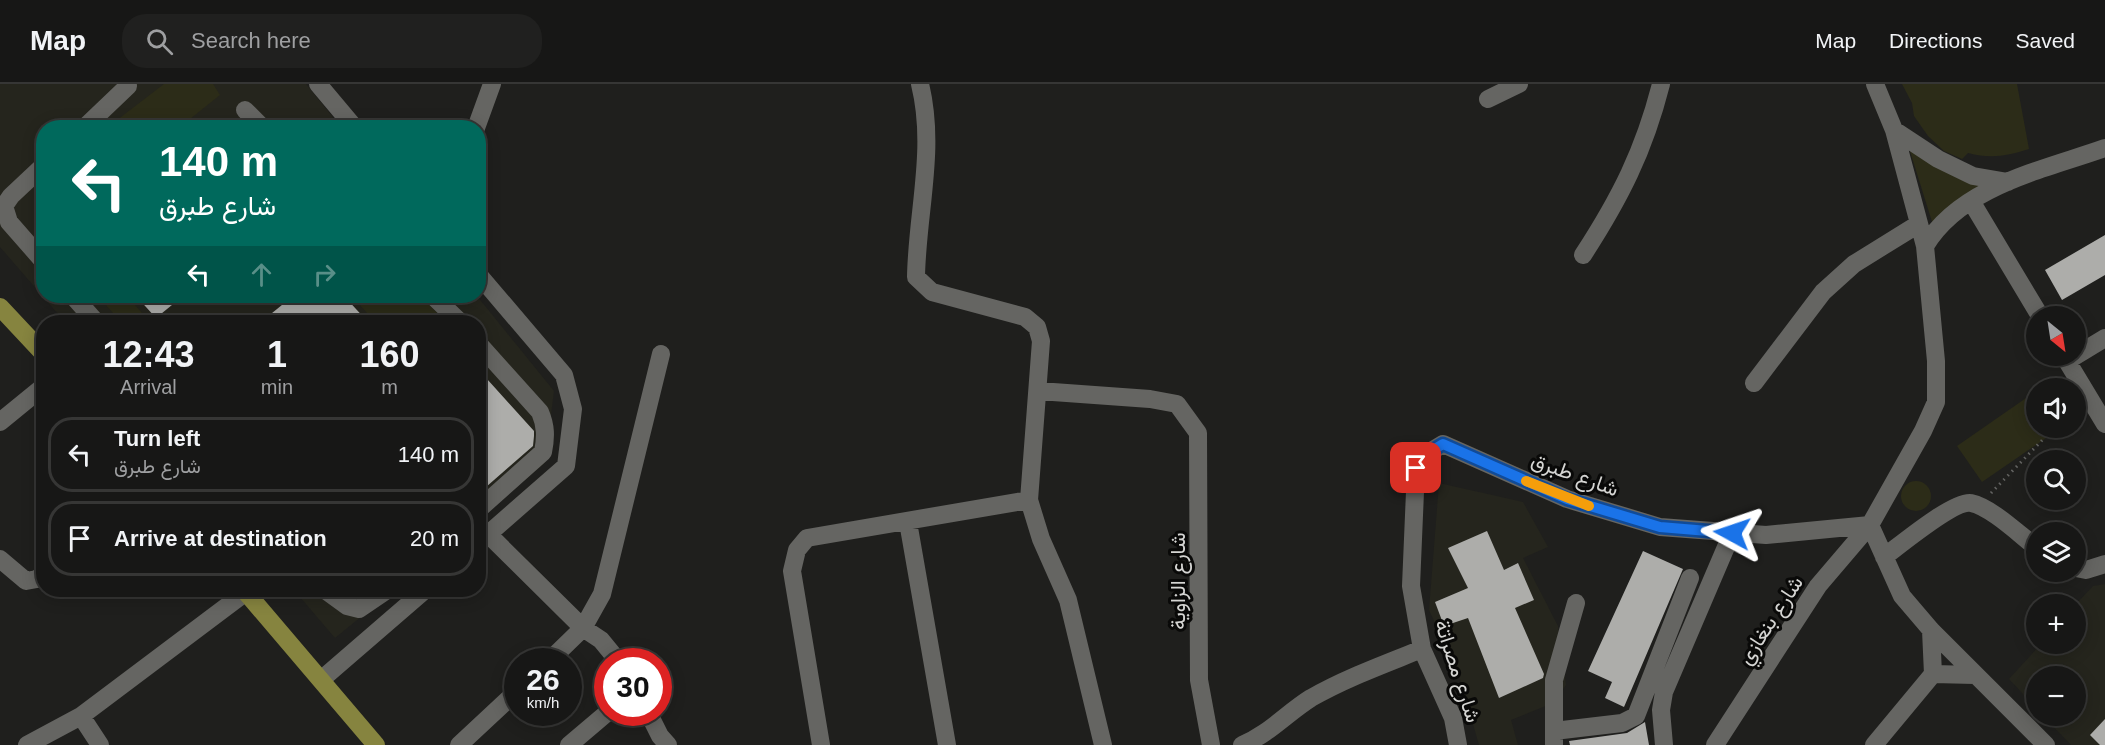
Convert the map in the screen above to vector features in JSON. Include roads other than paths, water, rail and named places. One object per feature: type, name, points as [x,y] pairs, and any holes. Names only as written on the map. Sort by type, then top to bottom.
[{"type":"main road","points":[[0,307],[36,345]]},
{"type":"main road","points":[[250,597],[376,745]]},
{"type":"street","points":[[318,84],[348,120]]},
{"type":"street","points":[[479,120],[492,84]]},
{"type":"street","points":[[920,84],[926,108],[928,149],[916,277],[932,292],[1025,317],[1036,327],[1041,341],[1039,391],[1034,416],[1029,500],[1041,539],[1068,600],[1103,745]]},
{"type":"street","points":[[1488,99],[1519,84]]},
{"type":"street","points":[[1583,255],[1617,203],[1650,130],[1662,84]]},
{"type":"street","name":"شارع بنغازي","points":[[1715,745],[1818,586],[1870,525],[1923,431],[1936,402],[1936,362],[1925,246],[1917,225],[1894,130],[1875,84]]},
{"type":"street","points":[[92,120],[128,86]]},
{"type":"street","points":[[245,110],[255,120]]},
{"type":"street","points":[[1894,130],[1938,159],[1973,176],[2008,182]]},
{"type":"street","points":[[1925,246],[1936,228],[1971,201],[2008,182],[2105,148]]},
{"type":"street","points":[[36,172],[10,196],[4,206],[9,222],[36,253]]},
{"type":"street","points":[[1971,201],[2034,306]]},
{"type":"street","points":[[1754,383],[1823,292],[1854,264],[1917,225]]},
{"type":"street","points":[[486,283],[564,375],[573,409],[566,466],[486,537]]},
{"type":"street","points":[[79,303],[90,315]]},
{"type":"street","points":[[440,303],[453,315]]},
{"type":"street","points":[[2086,348],[2105,338]]},
{"type":"street","points":[[486,352],[540,412],[545,425],[546,439],[543,452],[486,503]]},
{"type":"street","points":[[562,648],[583,628],[602,594],[661,354]]},
{"type":"street","points":[[2071,366],[2105,424]]},
{"type":"street","name":"شارع الزاوية","points":[[1039,391],[1150,399],[1177,404],[1186,420],[1198,433],[1198,680],[1211,745]]},
{"type":"street","points":[[0,422],[36,393]]},
{"type":"street","name":"شارع طبرق","points":[[1416,468],[1428,453],[1443,444],[1567,499],[1660,527],[1732,533]]},
{"type":"street","name":"شارع مصراتة","points":[[1416,468],[1411,586],[1422,649],[1453,718],[1458,745]]},
{"type":"street","points":[[821,745],[792,571],[797,550],[807,538],[1029,500]]},
{"type":"street","points":[[1884,557],[1952,508],[1967,502],[1980,506],[2026,540]]},
{"type":"street","points":[[908,522],[947,745]]},
{"type":"street","points":[[1664,745],[1662,710],[1664,692],[1732,533],[1766,535],[1870,525],[1902,596],[1931,630],[2046,745]]},
{"type":"street","points":[[486,541],[608,648]]},
{"type":"street","points":[[0,558],[26,581],[36,579]]},
{"type":"street","points":[[2086,570],[2105,564]]},
{"type":"street","points":[[1576,603],[1554,680],[1554,738],[1622,723],[1636,716],[1690,578]]},
{"type":"street","points":[[27,745],[81,716],[237,597]]},
{"type":"street","points":[[335,597],[347,606],[359,609],[377,597]]},
{"type":"street","points":[[322,679],[417,597]]},
{"type":"street","points":[[1874,745],[1932,674],[1931,630]]},
{"type":"street","points":[[1242,745],[1263,735],[1309,699],[1337,684],[1422,649]]},
{"type":"street","points":[[1932,674],[1975,675]]},
{"type":"street","points":[[459,745],[504,703]]},
{"type":"street","points":[[81,716],[100,745]]},
{"type":"street","points":[[569,745],[594,724]]},
{"type":"street","points":[[655,726],[668,745]]}]
